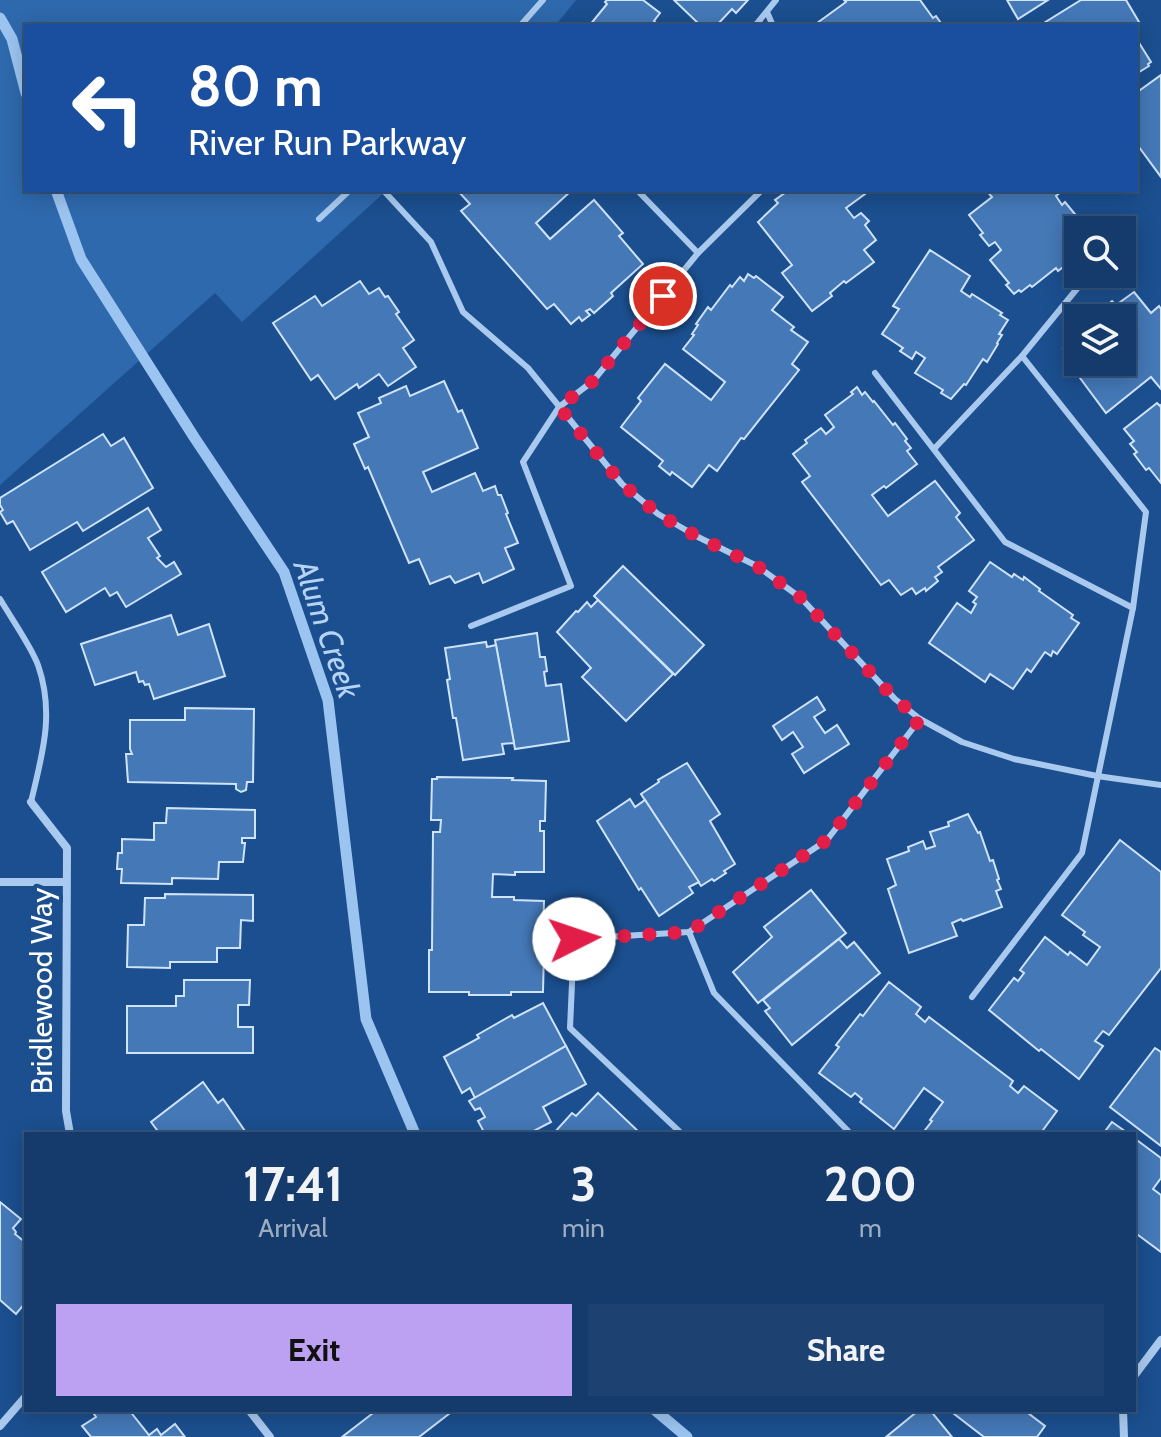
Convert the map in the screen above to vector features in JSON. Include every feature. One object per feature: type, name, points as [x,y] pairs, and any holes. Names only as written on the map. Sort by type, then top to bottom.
[{"type":"street","name":"Bridlewood Way","points":[[31,802],[67,848],[66,1111],[70,1132]]},
{"type":"street","points":[[0,882],[66,882]]},
{"type":"street","points":[[1136,1373],[1161,1340]]},
{"type":"street","points":[[0,1426],[24,1398]]},
{"type":"street","points":[[251,1412],[270,1437]]},
{"type":"street","points":[[1123,1412],[1124,1437]]},
{"type":"lane","points":[[522,24],[543,0]]},
{"type":"lane","points":[[757,24],[776,0]]},
{"type":"lane","points":[[767,12],[772,24]]},
{"type":"lane","points":[[319,219],[348,192]]},
{"type":"lane","points":[[385,192],[431,242],[463,312],[528,368],[622,484],[658,514],[757,566],[801,598],[895,699],[920,719],[962,742],[1014,759],[1161,785]]},
{"type":"lane","points":[[639,192],[698,253]]},
{"type":"lane","points":[[471,626],[571,586],[523,462],[559,407],[593,381],[698,253],[760,192]]},
{"type":"lane","points":[[934,449],[1022,356],[1078,288]]},
{"type":"lane","points":[[972,997],[1082,853],[1133,608],[1146,512],[1022,356]]},
{"type":"lane","points":[[875,373],[1005,542],[1133,608]]},
{"type":"lane","points":[[0,599],[38,664],[46,702],[47,737],[31,802]]},
{"type":"lane","points":[[680,1132],[570,1028],[574,939],[689,932],[827,840],[920,719]]},
{"type":"lane","points":[[689,932],[714,993],[849,1132]]},
{"type":"shaded area","points":[[0,0],[576,0],[557,24],[24,24],[24,192],[385,192],[242,322],[215,293],[0,485]]},
{"type":"building","points":[[643,0],[660,13],[654,21],[657,24],[591,24],[607,4],[605,2]]},
{"type":"building","points":[[674,0],[748,0],[736,13],[732,9],[718,24],[699,24]]},
{"type":"building","points":[[844,0],[920,0],[942,24],[816,24],[846,2]]},
{"type":"building","points":[[1007,0],[1048,0],[1018,19]]},
{"type":"building","points":[[1081,0],[1126,0],[1139,22],[1136,24],[1042,24]]},
{"type":"building","points":[[1138,41],[1151,62],[1138,73]]},
{"type":"building","points":[[1161,75],[1161,177],[1138,146],[1138,92]]},
{"type":"building","points":[[459,192],[570,192],[536,223],[550,239],[594,200],[623,233],[619,236],[643,264],[594,313],[590,309],[586,311],[590,315],[582,321],[579,317],[571,324],[554,304],[547,309],[461,211],[470,204]]},
{"type":"building","points":[[786,192],[865,194],[846,208],[854,218],[861,213],[869,221],[865,225],[876,240],[864,250],[874,262],[846,283],[844,281],[830,293],[832,296],[812,311],[782,273],[792,265],[758,222],[778,203],[775,200]]},
{"type":"building","points":[[988,192],[1061,192],[1056,196],[1076,216],[1064,216],[1064,266],[1058,271],[1056,268],[1032,287],[1030,285],[1014,294],[990,260],[1001,250],[995,242],[989,246],[969,215],[992,197]]},
{"type":"building","points":[[930,250],[970,276],[961,291],[970,297],[972,294],[1008,320],[987,362],[983,359],[966,385],[951,399],[941,393],[943,390],[915,373],[925,358],[916,352],[912,359],[900,351],[903,348],[882,334],[899,309],[893,306]]},
{"type":"building","points":[[748,274],[754,278],[756,276],[783,297],[772,310],[808,342],[792,364],[799,370],[744,439],[741,438],[717,471],[709,465],[692,487],[659,466],[663,461],[621,427],[641,401],[638,398],[665,364],[711,400],[725,382],[683,349],[708,307],[711,310],[730,285],[732,287],[740,277],[744,281]]},
{"type":"building","points":[[360,281],[369,294],[379,288],[399,312],[396,314],[414,340],[403,348],[416,367],[388,386],[379,374],[335,399],[318,375],[311,380],[273,323],[315,296],[322,306]]},
{"type":"building","points":[[1134,292],[1151,313],[1159,306],[1161,309],[1161,389],[1151,377],[1106,413],[1080,378],[1136,376],[1136,304],[1117,304]]},
{"type":"building","points":[[444,381],[458,412],[462,410],[478,448],[423,472],[432,492],[475,473],[483,491],[495,486],[498,495],[501,495],[518,543],[505,548],[514,569],[483,583],[479,573],[455,583],[450,576],[430,584],[419,559],[409,563],[368,467],[365,469],[354,444],[369,437],[358,413],[381,403],[379,398],[406,386],[410,396]]},
{"type":"building","points":[[857,387],[862,395],[865,392],[874,401],[893,425],[895,423],[907,439],[905,441],[911,448],[907,451],[917,464],[872,495],[888,516],[935,481],[960,513],[956,517],[974,540],[938,567],[942,572],[935,577],[938,581],[926,591],[925,588],[916,594],[912,588],[901,595],[889,580],[881,585],[802,482],[810,476],[793,454],[821,428],[826,434],[834,427],[825,415],[853,394],[851,392]]},
{"type":"building","points":[[1157,403],[1161,405],[1161,483],[1134,454],[1137,452],[1130,444],[1134,441],[1124,429]]},
{"type":"building","points":[[103,434],[111,446],[124,438],[153,488],[83,531],[77,522],[30,550],[13,521],[7,524],[0,512],[3,510],[0,498]]},
{"type":"building","points":[[148,508],[161,530],[148,538],[160,556],[157,558],[166,567],[174,562],[181,574],[126,607],[117,592],[110,596],[105,588],[66,612],[42,572]]},
{"type":"building","points":[[990,562],[1012,577],[1014,574],[1023,580],[1024,577],[1079,623],[1057,654],[1053,651],[1051,656],[1045,652],[1031,672],[1027,669],[1013,689],[990,674],[985,682],[929,643],[957,603],[971,613],[977,597],[969,591]]},
{"type":"building","points":[[623,566],[704,645],[675,675],[594,596]]},
{"type":"building","points":[[598,600],[673,674],[626,721],[582,677],[591,668],[557,632],[587,602],[591,607]]},
{"type":"building","points":[[171,615],[178,635],[209,624],[225,676],[154,699],[149,684],[139,682],[136,672],[95,685],[81,644]]},
{"type":"building","points":[[537,633],[540,657],[545,657],[546,686],[561,684],[569,741],[515,749],[495,640]]},
{"type":"building","points":[[486,642],[487,647],[496,645],[514,743],[502,744],[504,754],[463,760],[456,718],[453,718],[445,648]]},
{"type":"building","points":[[817,697],[825,710],[814,717],[825,733],[837,725],[849,744],[804,773],[792,754],[803,747],[793,732],[782,740],[773,726]]},
{"type":"building","points":[[185,708],[254,709],[253,782],[247,782],[246,790],[241,792],[236,789],[236,784],[128,782],[126,754],[132,754],[130,720],[185,720]]},
{"type":"building","points":[[687,763],[720,814],[710,821],[735,864],[714,881],[712,879],[701,886],[641,794]]},
{"type":"building","points":[[432,779],[546,781],[545,821],[540,821],[540,831],[544,831],[544,872],[493,874],[492,897],[544,901],[543,941],[538,941],[538,953],[544,952],[543,992],[469,995],[469,992],[429,992],[433,832],[440,832],[441,820],[431,820]]},
{"type":"building","points":[[630,799],[635,807],[645,800],[699,882],[689,887],[693,893],[659,916],[641,888],[639,890],[597,821]]},
{"type":"building","points":[[167,808],[255,810],[255,838],[242,838],[242,843],[245,843],[243,862],[219,862],[218,879],[172,878],[172,884],[121,883],[122,869],[117,869],[122,839],[154,840],[154,823],[166,823]]},
{"type":"building","points":[[968,814],[980,832],[990,861],[993,860],[1001,889],[996,891],[1002,907],[952,923],[957,936],[909,953],[888,889],[896,885],[887,859],[909,851],[908,847],[923,841],[926,849],[935,846],[930,832],[949,826],[948,822]]},
{"type":"building","points":[[1120,840],[1161,872],[1161,968],[1109,1035],[1103,1031],[1095,1041],[1103,1046],[1079,1079],[989,1010],[1014,978],[1018,981],[1024,973],[1020,970],[1045,937],[1087,965],[1100,947],[1062,915]]},
{"type":"building","points":[[811,890],[846,933],[758,1003],[733,972],[772,937],[764,927]]},
{"type":"building","points":[[165,894],[253,895],[253,921],[241,920],[240,948],[217,948],[217,962],[170,962],[170,968],[127,967],[128,925],[144,925],[145,898],[165,898]]},
{"type":"building","points":[[839,939],[847,948],[854,942],[880,973],[792,1045],[765,1011],[770,1008],[763,1000]]},
{"type":"building","points":[[184,980],[250,980],[249,1005],[238,1005],[238,1027],[253,1027],[253,1053],[127,1053],[127,1006],[176,1006],[176,996],[184,996]]},
{"type":"building","points":[[889,982],[921,1007],[916,1014],[925,1022],[929,1017],[1013,1081],[1010,1086],[1018,1093],[1024,1086],[1057,1111],[1041,1132],[924,1132],[943,1102],[924,1088],[894,1129],[860,1102],[862,1099],[855,1093],[851,1097],[819,1073],[839,1047],[836,1045],[860,1014],[863,1016]]},
{"type":"building","points":[[543,1003],[566,1046],[475,1098],[470,1088],[462,1093],[444,1057],[512,1015],[514,1018]]},
{"type":"building","points":[[566,1046],[586,1084],[543,1107],[551,1122],[532,1132],[484,1132],[478,1121],[485,1117],[480,1108],[475,1110],[469,1101]]},
{"type":"building","points":[[1155,1048],[1161,1052],[1161,1146],[1110,1107]]},
{"type":"building","points":[[203,1082],[218,1103],[223,1099],[246,1132],[158,1132],[151,1122]]},
{"type":"building","points":[[598,1093],[639,1132],[555,1132],[572,1113],[576,1116]]},
{"type":"building","points":[[1112,1122],[1126,1132],[1104,1132]]},
{"type":"building","points":[[1136,1139],[1161,1158],[1161,1178],[1153,1189],[1161,1195],[1161,1252],[1136,1233]]},
{"type":"building","points":[[0,1202],[21,1219],[13,1228],[24,1241],[24,1304],[16,1314],[0,1300]]},
{"type":"building","points":[[131,1412],[149,1435],[157,1429],[161,1435],[175,1424],[185,1437],[91,1437],[82,1426],[96,1417],[94,1414]]},
{"type":"building","points":[[374,1412],[451,1412],[419,1437],[342,1437]]},
{"type":"building","points":[[917,1412],[932,1412],[952,1437],[886,1437]]},
{"type":"building","points":[[952,1412],[1027,1412],[1045,1426],[1037,1437],[984,1437]]},
{"type":"waterway","name":"Alum Creek","points":[[0,18],[12,39],[24,85]]},
{"type":"waterway","name":"Alum Creek","points":[[57,192],[81,259],[284,572],[328,700],[366,1019],[414,1132]]},
{"type":"waterway","points":[[657,1412],[687,1437]]},
{"type":"route","points":[[574,939],[689,932],[827,840],[920,719],[895,699],[801,598],[757,566],[658,514],[622,484],[559,407],[593,381],[663,296]]}]
